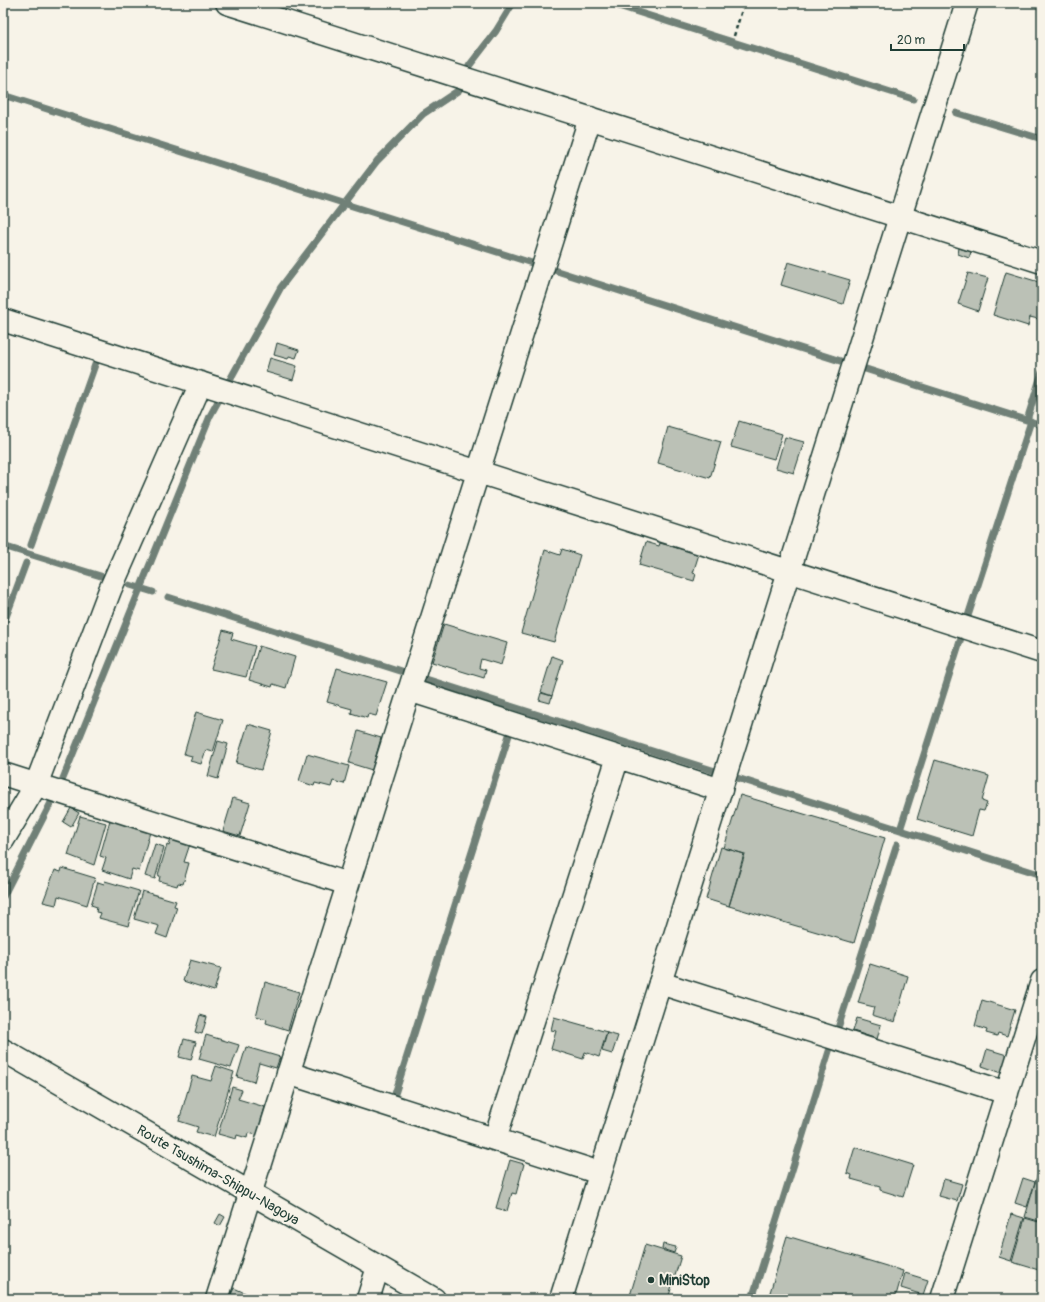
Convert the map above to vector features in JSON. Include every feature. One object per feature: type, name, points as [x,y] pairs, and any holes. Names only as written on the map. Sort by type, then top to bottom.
[{"type":"street","points":[[227,3],[1042,262]]},
{"type":"street","points":[[561,1299],[967,3]]},
{"type":"street","points":[[217,1299],[590,118]]},
{"type":"street","points":[[5,326],[216,387],[1042,652]]},
{"type":"street","points":[[3,840],[40,786],[110,590],[216,387]]},
{"type":"street","points":[[412,680],[618,757],[724,780]]},
{"type":"street","points":[[495,1139],[618,757]]},
{"type":"street","points":[[3,774],[348,884]]},
{"type":"street","points":[[942,1299],[1042,981]]},
{"type":"street","points":[[660,983],[1007,1093]]},
{"type":"street","name":"Route Tsushima-Shippu-Nagoya","points":[[3,1050],[434,1299]]},
{"type":"street","points":[[288,1073],[600,1173]]},
{"type":"street","points":[[368,1299],[378,1267]]},
{"type":"path","points":[[656,10],[659,3]]},
{"type":"path","points":[[734,36],[744,3]]},
{"type":"building","points":[[959,248],[971,252],[969,258],[958,254]]},
{"type":"building","points":[[788,262],[850,280],[843,304],[781,285]]},
{"type":"building","points":[[1006,272],[1042,283],[1042,320],[1030,317],[1028,326],[993,315]]},
{"type":"building","points":[[968,273],[988,278],[978,311],[958,304]]},
{"type":"building","points":[[277,343],[299,350],[296,358],[289,356],[288,359],[274,355]]},
{"type":"building","points":[[270,358],[297,366],[293,380],[266,372]]},
{"type":"building","points":[[739,421],[782,434],[774,459],[731,447]]},
{"type":"building","points":[[668,427],[721,442],[710,478],[658,463]]},
{"type":"building","points":[[785,437],[804,442],[794,473],[776,468]]},
{"type":"building","points":[[646,542],[659,546],[660,543],[699,554],[693,573],[696,574],[694,581],[639,565]]},
{"type":"building","points":[[562,549],[580,555],[554,642],[521,633],[545,550],[560,555]]},
{"type":"building","points":[[444,624],[507,643],[501,665],[481,659],[479,668],[486,670],[484,678],[432,662]]},
{"type":"building","points":[[223,630],[233,633],[231,639],[255,646],[246,677],[211,669]]},
{"type":"building","points":[[259,646],[295,657],[286,688],[273,684],[272,687],[249,680]]},
{"type":"building","points":[[552,656],[563,660],[552,696],[541,692]]},
{"type":"building","points":[[337,668],[387,682],[376,716],[368,714],[367,718],[351,713],[352,709],[327,702]]},
{"type":"building","points":[[541,693],[552,696],[550,703],[539,700]]},
{"type":"building","points":[[196,712],[223,720],[213,752],[206,750],[201,764],[190,761],[192,756],[184,754]]},
{"type":"building","points":[[248,724],[272,731],[261,770],[236,763]]},
{"type":"building","points":[[358,731],[381,738],[372,770],[349,763]]},
{"type":"building","points":[[218,741],[228,744],[218,779],[208,776]]},
{"type":"building","points":[[307,754],[349,766],[344,784],[333,781],[331,787],[315,783],[314,786],[299,781]]},
{"type":"building","points":[[935,760],[989,776],[982,801],[987,803],[984,811],[979,810],[972,836],[917,819]]},
{"type":"building","points":[[740,795],[885,838],[854,943],[729,906],[745,854],[724,848]]},
{"type":"building","points":[[233,798],[250,803],[240,836],[223,831]]},
{"type":"building","points":[[71,808],[79,813],[71,827],[63,822]]},
{"type":"building","points":[[80,816],[106,823],[94,865],[68,855]]},
{"type":"building","points":[[110,820],[150,832],[139,871],[132,869],[129,879],[102,870],[106,858],[100,856]]},
{"type":"building","points":[[171,839],[190,844],[184,862],[189,863],[183,884],[178,883],[177,886],[159,881],[160,876],[158,875],[167,845],[169,846]]},
{"type":"building","points":[[155,844],[164,847],[155,879],[145,876]]},
{"type":"building","points":[[721,847],[744,854],[729,906],[706,899]]},
{"type":"building","points":[[62,868],[95,878],[87,905],[58,896],[56,905],[43,902],[55,870],[61,872]]},
{"type":"building","points":[[105,881],[139,891],[128,926],[99,918],[101,913],[96,912],[97,907],[91,905],[98,882],[104,884]]},
{"type":"building","points":[[142,891],[176,901],[174,906],[177,907],[167,938],[156,934],[159,926],[134,919]]},
{"type":"building","points":[[190,960],[221,968],[214,991],[183,981]]},
{"type":"building","points":[[870,964],[908,976],[895,1022],[872,1015],[874,1007],[858,1003]]},
{"type":"building","points":[[265,982],[299,992],[288,1030],[266,1023],[267,1019],[256,1016]]},
{"type":"building","points":[[982,1000],[1015,1010],[1007,1036],[998,1033],[997,1036],[986,1033],[987,1030],[975,1026]]},
{"type":"building","points":[[200,1015],[207,1017],[202,1034],[195,1032]]},
{"type":"building","points":[[554,1017],[607,1032],[599,1057],[585,1052],[583,1059],[551,1049],[556,1031],[551,1030]]},
{"type":"building","points":[[857,1018],[881,1025],[877,1039],[853,1031]]},
{"type":"building","points":[[607,1033],[618,1036],[612,1054],[602,1051]]},
{"type":"building","points":[[206,1035],[239,1045],[231,1068],[199,1059]]},
{"type":"building","points":[[184,1039],[196,1042],[191,1060],[179,1057]]},
{"type":"building","points":[[246,1047],[280,1057],[276,1068],[259,1063],[254,1082],[237,1077]]},
{"type":"building","points":[[987,1049],[1007,1055],[1002,1073],[982,1066]]},
{"type":"building","points":[[216,1066],[234,1072],[214,1137],[196,1132],[198,1127],[179,1121],[192,1076],[211,1081]]},
{"type":"building","points":[[232,1087],[242,1090],[238,1099],[265,1107],[257,1135],[248,1133],[247,1138],[237,1135],[236,1139],[218,1134]]},
{"type":"building","points":[[855,1147],[913,1165],[903,1197],[880,1190],[880,1187],[851,1179],[852,1175],[847,1173]]},
{"type":"building","points":[[510,1160],[524,1164],[516,1194],[512,1193],[507,1211],[496,1208]]},
{"type":"building","points":[[1038,1173],[1042,1174],[1042,1222],[1025,1217]]},
{"type":"building","points":[[1023,1178],[1035,1182],[1027,1207],[1015,1203]]},
{"type":"building","points":[[944,1179],[962,1184],[957,1201],[939,1196]]},
{"type":"building","points":[[220,1214],[225,1217],[220,1226],[215,1223]]},
{"type":"building","points":[[1011,1214],[1024,1218],[1011,1261],[999,1257]]},
{"type":"building","points":[[1025,1218],[1042,1223],[1042,1271],[1012,1262]]},
{"type":"building","points":[[787,1236],[903,1271],[895,1299],[768,1299]]},
{"type":"building","points":[[663,1244],[676,1247],[674,1253],[662,1249]]},
{"type":"building","points":[[645,1245],[681,1256],[668,1299],[629,1299]]},
{"type":"building","points":[[905,1273],[928,1280],[923,1295],[901,1288]]},
{"type":"building","points":[[234,1288],[258,1299],[229,1299]]},
{"type":"waterway","points":[[3,897],[62,781],[210,416],[281,287],[377,161],[423,114],[459,90],[469,66],[496,31],[513,3]]},
{"type":"waterway","points":[[609,3],[913,99]]},
{"type":"waterway","points":[[3,95],[1042,425]]},
{"type":"waterway","points":[[956,113],[1042,139]]},
{"type":"waterway","points":[[31,545],[96,362]]},
{"type":"waterway","points":[[1027,420],[1042,372]]},
{"type":"waterway","points":[[968,616],[1031,421]]},
{"type":"waterway","points":[[3,546],[107,578]]},
{"type":"waterway","points":[[3,625],[26,563]]},
{"type":"waterway","points":[[130,585],[153,592]]},
{"type":"waterway","points":[[168,597],[1042,875]]},
{"type":"waterway","points":[[900,830],[961,638]]},
{"type":"waterway","points":[[394,1097],[510,732]]},
{"type":"waterway","points":[[839,1025],[897,844]]},
{"type":"waterway","points":[[752,1299],[830,1048]]},
{"type":"place","name":"MiniStop","points":[[651,1280]]}]
